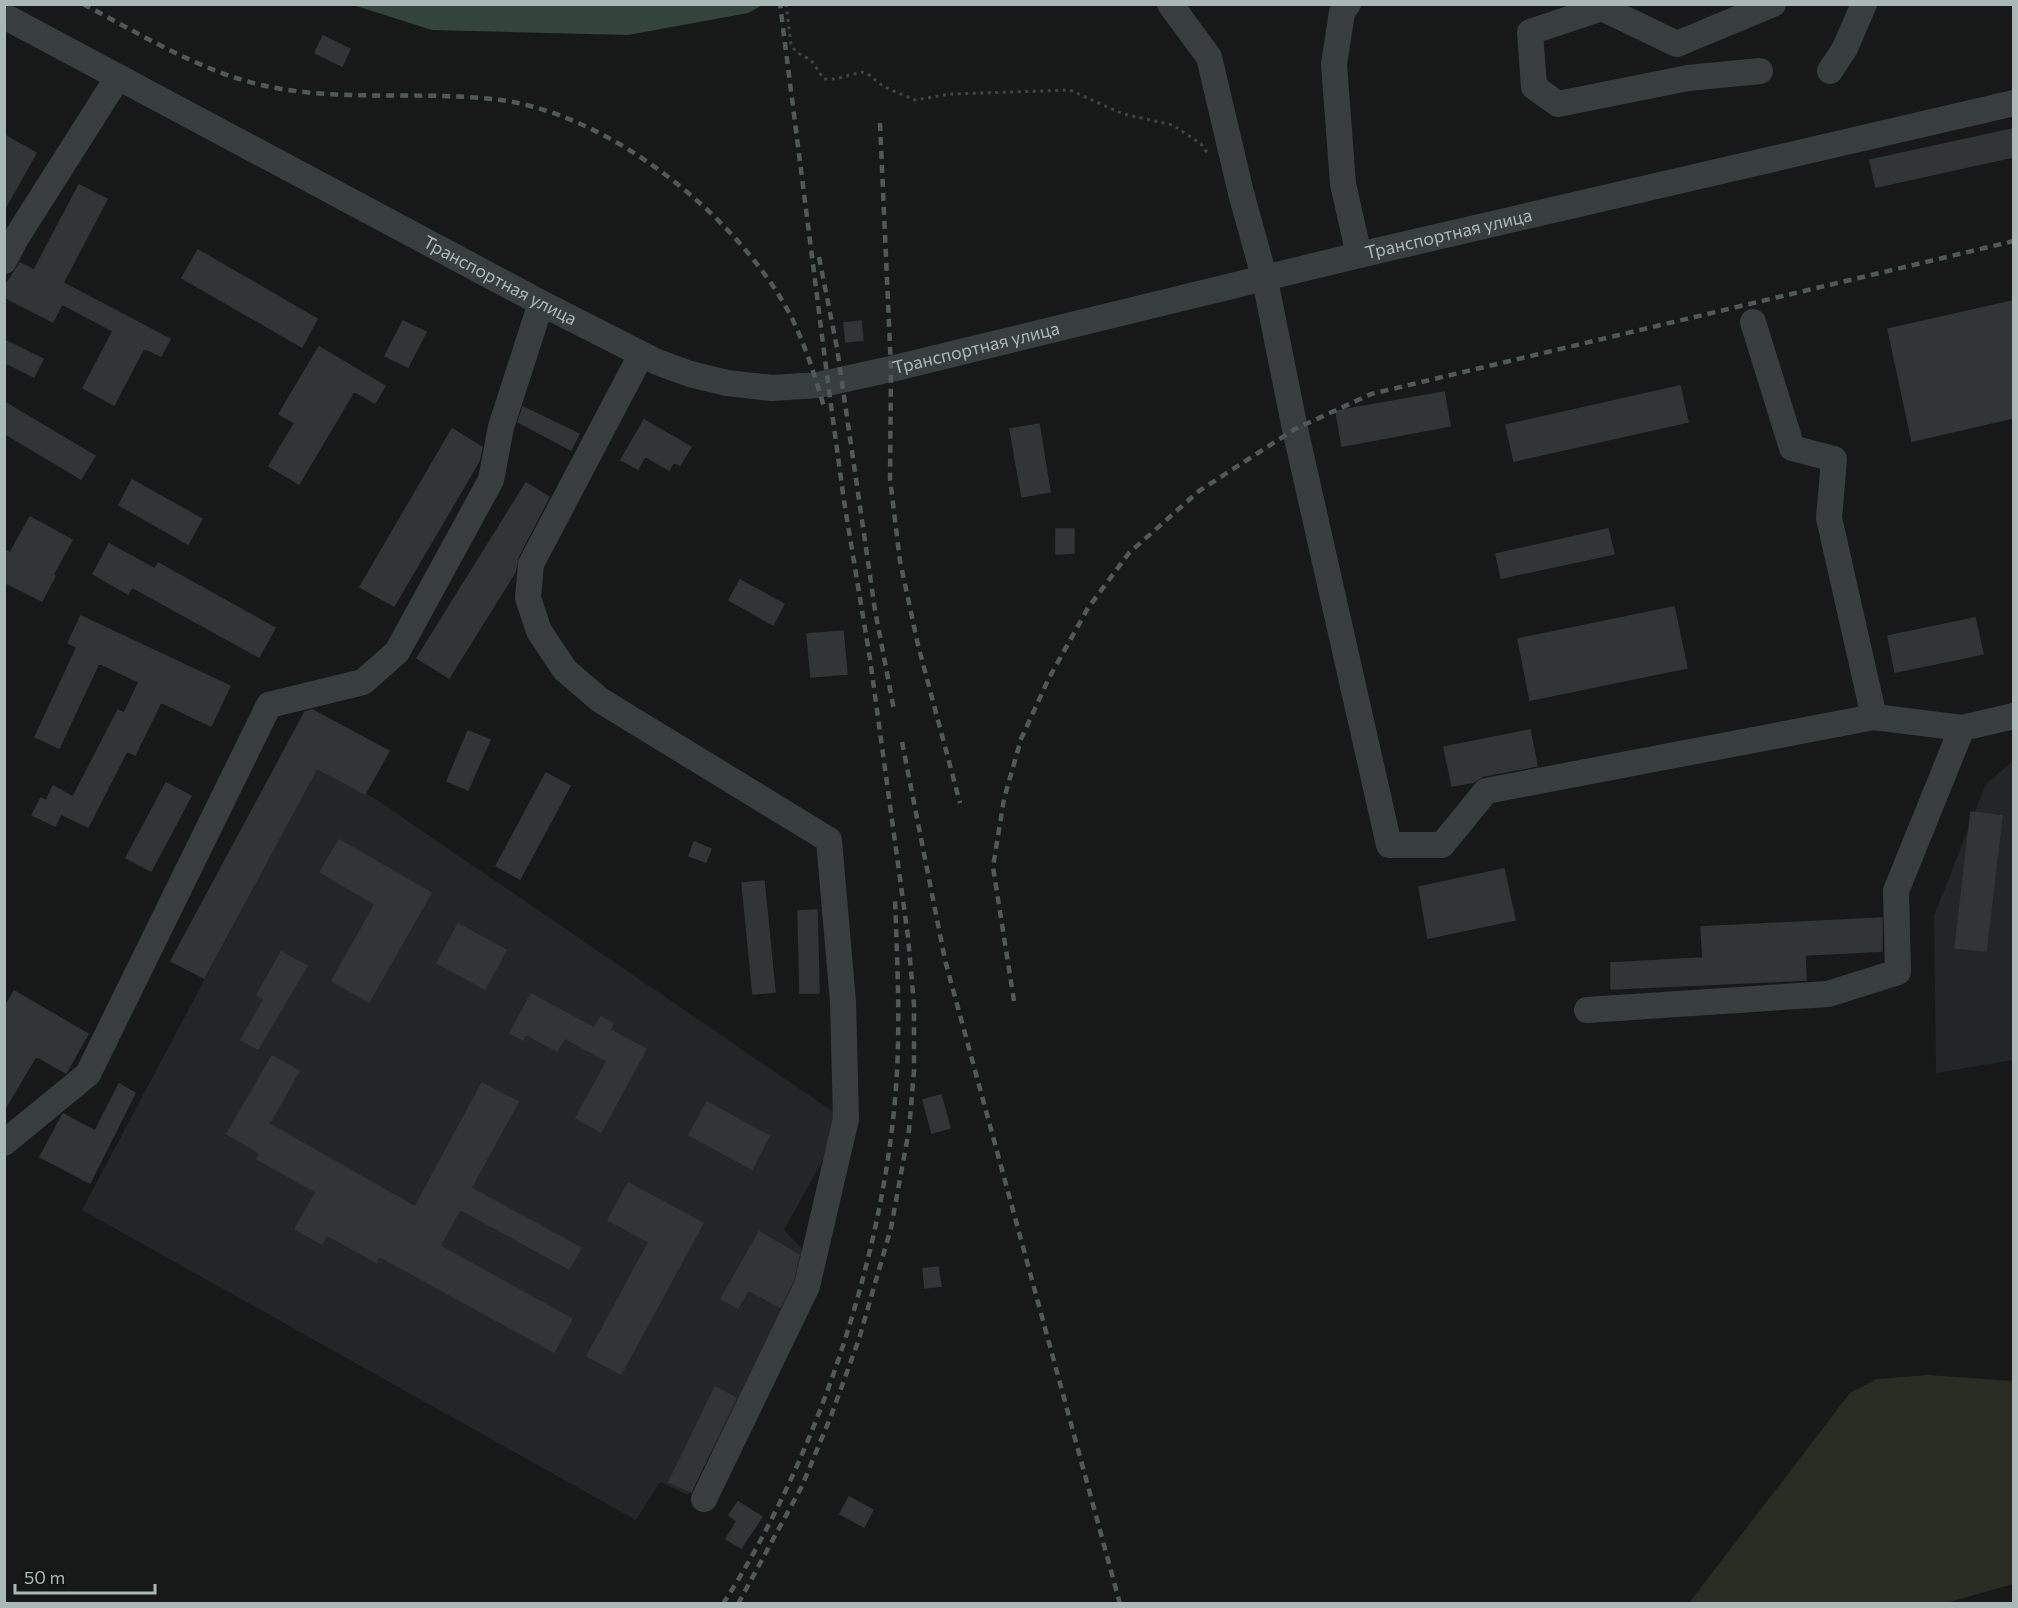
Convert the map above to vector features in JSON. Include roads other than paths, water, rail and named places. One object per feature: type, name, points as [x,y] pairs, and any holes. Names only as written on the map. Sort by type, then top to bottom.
[{"type":"street","points":[[1170,4],[1209,57],[1241,193],[1265,280],[1295,429],[1389,844],[1443,845],[1486,791],[1874,717],[1962,728],[2013,716]]},
{"type":"street","points":[[1348,4],[1342,12],[1334,64],[1343,184],[1359,255]]},
{"type":"street","points":[[1677,44],[1773,4]]},
{"type":"street","points":[[1830,71],[1845,48],[1864,4]]},
{"type":"street","points":[[1688,78],[1677,44],[1600,6],[1530,32],[1534,87],[1558,104],[1688,78],[1760,71]]},
{"type":"street","name":"Транспортная улица","points":[[4,16],[641,355],[674,369],[747,386],[798,387],[891,369],[1265,280],[1359,255],[2013,103]]},
{"type":"street","points":[[4,261],[16,238],[118,77]]},
{"type":"street","points":[[4,1143],[88,1074],[269,705],[363,682],[397,652],[491,480],[501,427],[540,303]]},
{"type":"street","points":[[1753,322],[1792,448],[1834,459],[1829,518],[1874,717]]},
{"type":"street","points":[[641,355],[531,564],[528,597],[539,631],[565,670],[600,700],[830,840],[843,1002],[846,1119],[807,1286],[704,1499]]},
{"type":"street","points":[[1587,1010],[1828,994],[1898,972],[1896,891],[1962,728]]},
{"type":"railway","points":[[83,4],[192,61],[261,85],[321,94],[441,96],[501,100],[541,109],[582,125],[622,145],[660,171],[696,200],[757,264],[780,297],[794,323],[811,364],[824,407]]},
{"type":"railway","points":[[738,1604],[802,1486],[859,1339],[891,1228],[909,1130],[914,1071],[914,1005],[908,937],[870,659],[844,501],[780,4]]},
{"type":"railway","points":[[880,123],[891,369],[890,479],[900,561],[918,645],[960,803]]},
{"type":"railway","points":[[1014,1001],[993,867],[1004,799],[1021,739],[1049,678],[1088,608],[1129,553],[1199,491],[1295,429],[1371,394],[2014,241]]},
{"type":"railway","points":[[819,257],[837,348],[875,610],[894,710]]},
{"type":"railway","points":[[902,742],[945,960],[1120,1604]]},
{"type":"railway","points":[[723,1604],[757,1546],[789,1483],[817,1417],[842,1348],[863,1278],[891,1138],[897,1071],[895,899]]}]
